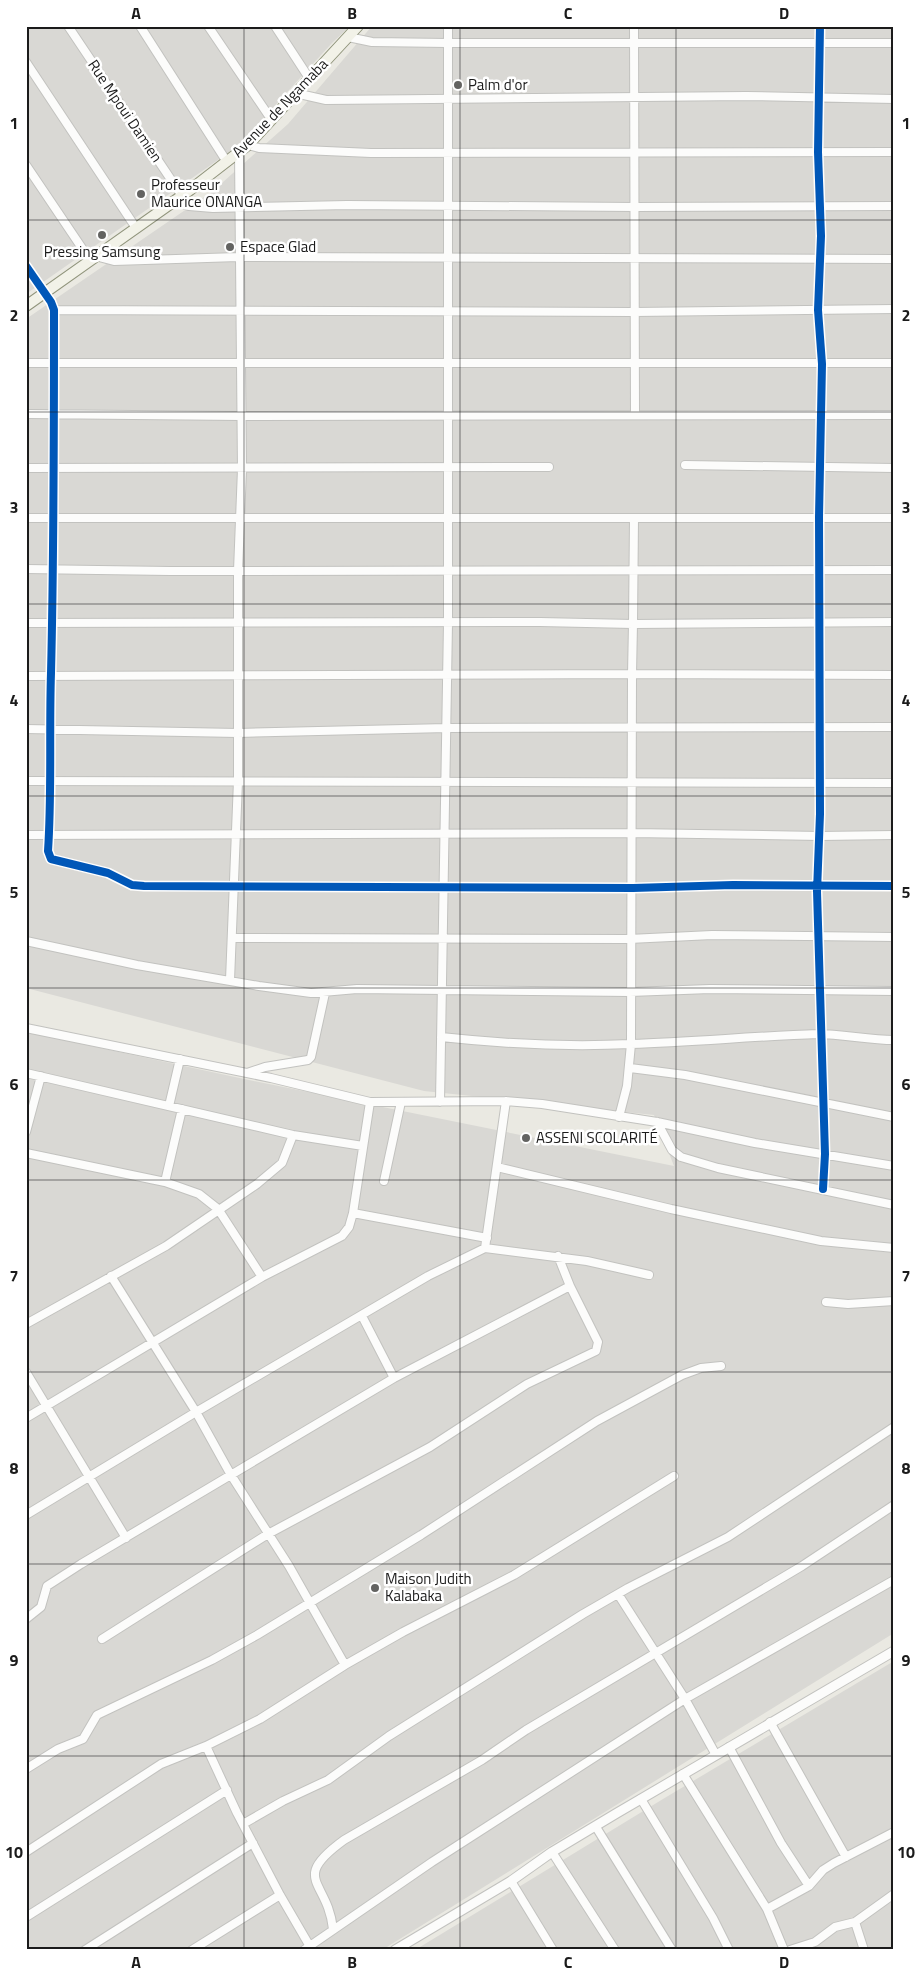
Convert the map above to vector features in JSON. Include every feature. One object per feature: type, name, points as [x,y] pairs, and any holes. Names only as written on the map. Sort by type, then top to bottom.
[{"type":"main road","name":"Avenue de Ngamaba","points":[[26,306],[179,198],[239,153],[352,30]]},
{"type":"street","name":"Rue Mpoui Damien","points":[[68,26],[179,198]]},
{"type":"street","points":[[140,26],[228,162]]},
{"type":"street","points":[[208,26],[271,120]]},
{"type":"street","points":[[276,26],[309,78]]},
{"type":"street","points":[[440,1102],[448,674],[448,26]]},
{"type":"street","points":[[634,26],[636,97],[634,415]]},
{"type":"street","points":[[820,26],[818,152],[821,206],[818,310],[822,364],[822,415],[819,518],[820,836],[818,936],[825,1154],[823,1189]]},
{"type":"street","points":[[352,30],[372,42],[894,42]]},
{"type":"street","points":[[26,62],[136,228]]},
{"type":"street","points":[[295,92],[326,100],[636,97],[894,99]]},
{"type":"street","points":[[248,145],[259,148],[372,153],[636,154],[894,152]]},
{"type":"street","points":[[230,980],[237,834],[238,570],[242,469],[238,257],[239,153]]},
{"type":"street","points":[[26,165],[92,258],[114,261],[238,257],[894,259]]},
{"type":"street","points":[[179,198],[200,207],[894,206]]},
{"type":"street","points":[[26,266],[54,310],[54,568],[51,781],[48,851],[51,859],[108,873],[132,885],[337,888],[444,886],[632,888],[818,885],[894,886]]},
{"type":"street","points":[[54,310],[449,312],[546,310],[634,312],[894,309]]},
{"type":"street","points":[[26,363],[563,361],[635,364],[894,363]]},
{"type":"street","points":[[26,414],[240,416],[894,415]]},
{"type":"street","points":[[685,465],[894,468]]},
{"type":"street","points":[[26,468],[548,467]]},
{"type":"street","points":[[26,518],[142,520],[239,518],[894,518]]},
{"type":"street","points":[[619,1117],[630,1068],[629,939],[633,833],[632,571],[634,518]]},
{"type":"street","points":[[26,569],[894,570]]},
{"type":"street","points":[[26,623],[633,624],[894,622]]},
{"type":"street","points":[[26,676],[448,674],[894,675]]},
{"type":"street","points":[[26,729],[238,732],[447,728],[894,727]]},
{"type":"street","points":[[26,781],[238,781],[446,784],[632,782],[894,783]]},
{"type":"street","points":[[26,835],[633,833],[820,836],[894,835]]},
{"type":"street","points":[[233,938],[629,939],[712,935],[894,937]]},
{"type":"street","points":[[26,940],[137,965],[285,991],[325,993],[356,989],[443,989],[630,992],[710,989],[894,991]]},
{"type":"street","points":[[248,1073],[265,1067],[308,1060],[312,1057],[325,993]]},
{"type":"street","points":[[26,1028],[248,1073],[370,1102],[506,1101],[657,1122],[702,1133],[894,1166]]},
{"type":"street","points":[[441,1037],[509,1044],[630,1044],[820,1034],[871,1040],[894,1040]]},
{"type":"street","points":[[169,1106],[180,1059]]},
{"type":"street","points":[[630,1068],[685,1075],[894,1117]]},
{"type":"street","points":[[26,1073],[293,1135],[363,1146]]},
{"type":"street","points":[[26,1132],[41,1076]]},
{"type":"street","points":[[485,1248],[506,1101]]},
{"type":"street","points":[[26,1418],[262,1277],[342,1236],[349,1227],[353,1214],[370,1102]]},
{"type":"street","points":[[384,1181],[401,1102]]},
{"type":"street","points":[[165,1182],[182,1109]]},
{"type":"street","points":[[657,1122],[672,1150],[681,1157],[718,1168],[894,1205]]},
{"type":"street","points":[[26,1324],[166,1246],[276,1170],[285,1157],[293,1135]]},
{"type":"street","points":[[26,1153],[165,1182],[199,1194],[218,1209],[262,1277]]},
{"type":"street","points":[[497,1167],[671,1209],[821,1242],[894,1248]]},
{"type":"street","points":[[353,1214],[487,1238]]},
{"type":"street","points":[[26,1515],[196,1412],[428,1276],[485,1248],[558,1256],[649,1275]]},
{"type":"street","points":[[102,1639],[268,1534],[430,1447],[527,1384],[596,1351],[598,1342],[570,1286],[558,1256]]},
{"type":"street","points":[[110,1276],[196,1412],[345,1665]]},
{"type":"street","points":[[26,1618],[41,1607],[47,1586],[394,1378],[570,1286]]},
{"type":"street","points":[[826,1302],[848,1304],[894,1301]]},
{"type":"street","points":[[362,1316],[394,1378]]},
{"type":"street","points":[[26,1769],[58,1749],[82,1739],[97,1715],[212,1660],[310,1603],[597,1421],[682,1375],[701,1368],[721,1366]]},
{"type":"street","points":[[26,1372],[88,1478],[126,1538]]},
{"type":"street","points":[[243,1824],[283,1801],[328,1780],[389,1736],[618,1594],[728,1537],[894,1427]]},
{"type":"street","points":[[26,1852],[161,1764],[206,1746],[260,1719],[345,1665],[403,1632],[514,1575],[674,1476]]},
{"type":"street","points":[[333,1930],[332,1916],[315,1878],[314,1869],[328,1851],[482,1760],[526,1730],[802,1566],[894,1505]]},
{"type":"street","points":[[304,1950],[312,1948],[333,1930],[432,1862],[685,1699],[894,1580]]},
{"type":"street","points":[[618,1594],[685,1699],[716,1755]]},
{"type":"street","points":[[395,1950],[511,1881],[552,1852],[770,1722],[894,1651]]},
{"type":"street","points":[[770,1722],[846,1857]]},
{"type":"street","points":[[206,1746],[243,1824],[280,1895],[312,1948]]},
{"type":"street","points":[[729,1747],[781,1843],[808,1886]]},
{"type":"street","points":[[683,1774],[767,1909],[784,1950]]},
{"type":"street","points":[[26,1916],[227,1790]]},
{"type":"street","points":[[641,1799],[713,1918],[729,1950]]},
{"type":"street","points":[[596,1827],[672,1950]]},
{"type":"street","points":[[767,1909],[808,1886],[823,1870],[894,1832]]},
{"type":"street","points":[[85,1950],[253,1843]]},
{"type":"street","points":[[552,1852],[615,1950]]},
{"type":"street","points":[[511,1881],[553,1950]]},
{"type":"street","points":[[790,1950],[815,1942],[835,1927],[855,1922],[894,1894]]},
{"type":"street","points":[[192,1950],[280,1895]]},
{"type":"street","points":[[855,1922],[864,1950]]},
{"type":"shaded area","points":[[26,26],[350,26],[332,43],[238,146],[26,294]]},
{"type":"shaded area","points":[[372,26],[894,26],[894,1633],[382,1950],[26,1950],[26,1032],[249,1080],[674,1166],[654,1115],[424,1091],[26,988],[26,319],[213,191],[288,124]]},
{"type":"shaded area","points":[[894,1661],[894,1950],[415,1950],[663,1799]]},
{"type":"cycle path","points":[[820,26],[818,152],[821,236],[818,310],[822,364],[819,517],[820,814],[817,891],[825,1154],[823,1189]]},
{"type":"cycle path","points":[[26,266],[51,302],[54,310],[53,537],[48,851],[51,859],[108,873],[132,885],[144,886],[633,888],[733,885],[894,886]]},
{"type":"place","name":"Palm d'or","points":[[458,85]]},
{"type":"place","name":"Professeur Maurice ONANGA","points":[[141,194]]},
{"type":"place","name":"Pressing Samsung","points":[[102,235]]},
{"type":"place","name":"Espace Glad","points":[[230,247]]},
{"type":"place","name":"ASSENI SCOLARITÉ","points":[[526,1138]]},
{"type":"place","name":"Maison Judith Kalabaka","points":[[375,1588]]}]
